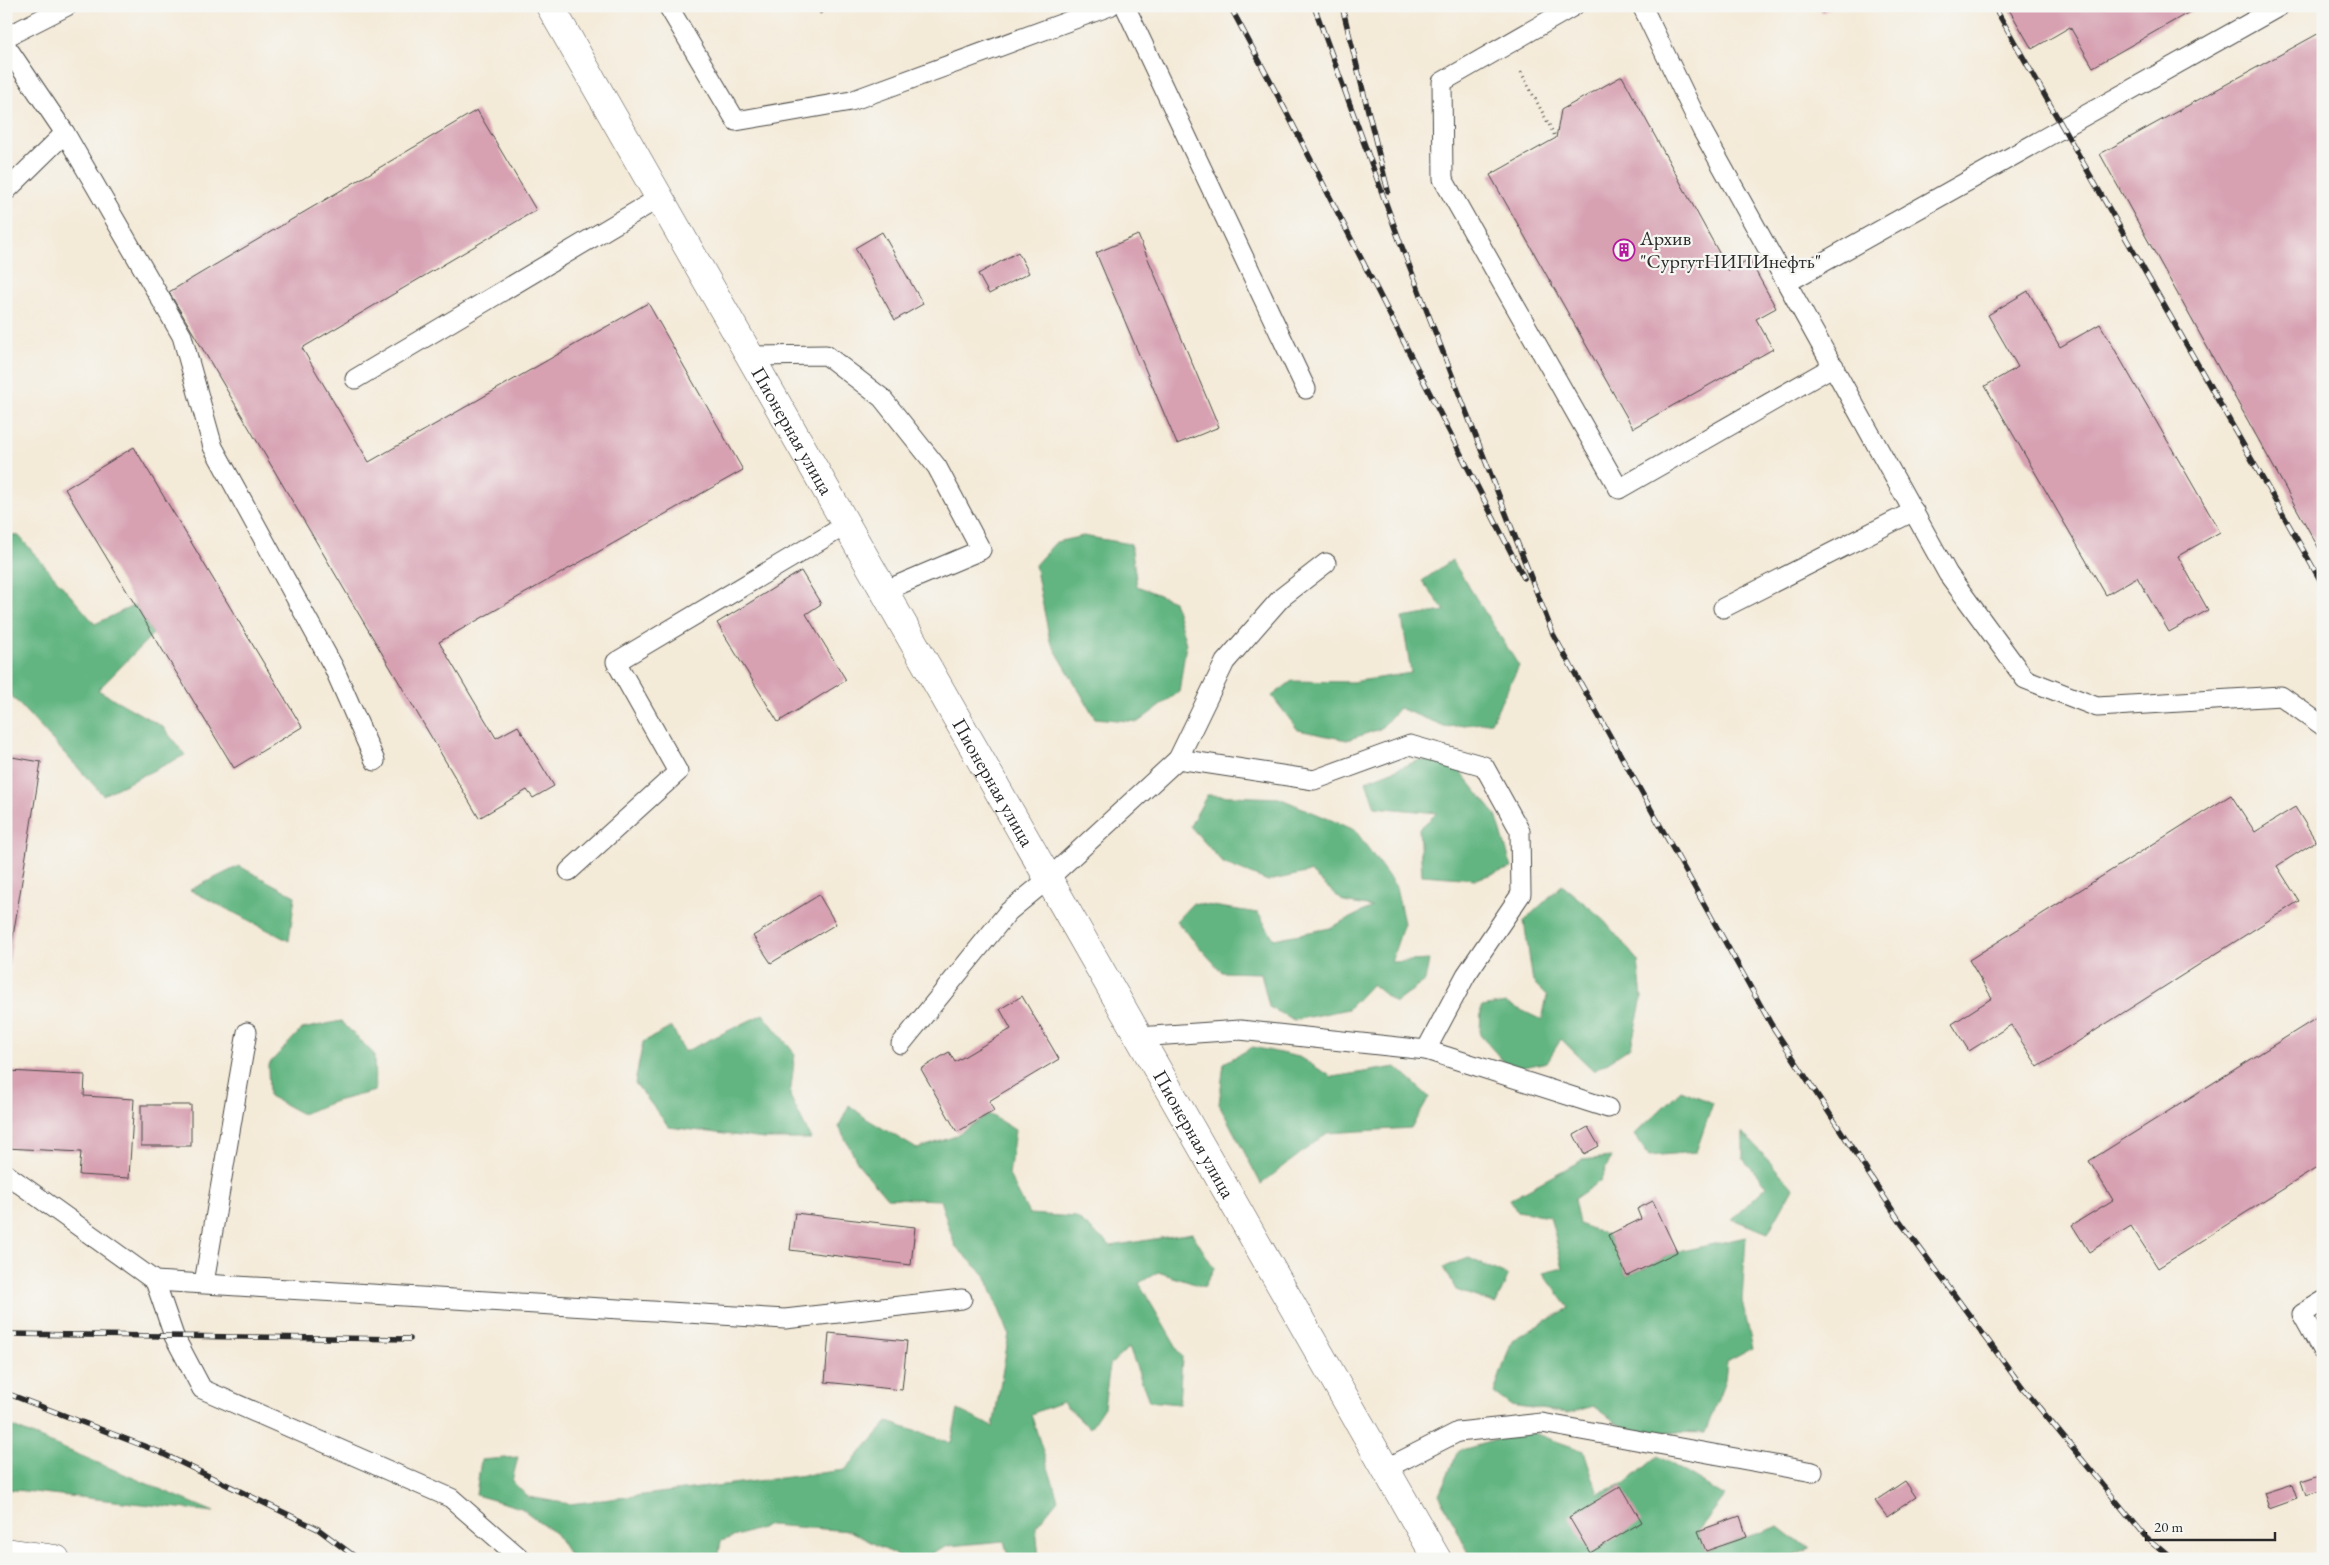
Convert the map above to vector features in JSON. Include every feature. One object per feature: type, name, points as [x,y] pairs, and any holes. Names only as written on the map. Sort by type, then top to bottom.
[{"type":"street","name":"Пионерная улица","points":[[550,6],[1437,1559]]},
{"type":"street","points":[[6,1552],[56,1559]]},
{"type":"lane","points":[[6,37],[67,6]]},
{"type":"lane","points":[[668,6],[736,121],[851,101],[1110,6]]},
{"type":"lane","points":[[1125,6],[1306,389]]},
{"type":"lane","points":[[1574,6],[1442,82],[1443,179],[1619,489],[1834,366]]},
{"type":"lane","points":[[1642,6],[1703,132],[1788,282],[1948,574],[2025,679],[2097,707],[2281,696],[2323,726]]},
{"type":"lane","points":[[1788,282],[2280,6]]},
{"type":"lane","points":[[6,46],[65,133],[182,336],[212,447],[333,666],[375,761]]},
{"type":"lane","points":[[6,191],[65,133]]},
{"type":"lane","points":[[355,379],[659,198]]},
{"type":"lane","points":[[749,356],[826,355],[882,398],[937,467],[980,550],[884,591]]},
{"type":"lane","points":[[1723,608],[1914,511]]},
{"type":"lane","points":[[569,871],[678,772],[616,662],[846,525]]},
{"type":"lane","points":[[901,1044],[1008,912],[1048,880],[1178,759],[1225,662],[1281,598],[1326,564]]},
{"type":"lane","points":[[1178,759],[1314,780],[1410,745],[1484,766],[1520,831],[1521,894],[1466,975],[1426,1050]]},
{"type":"lane","points":[[1138,1037],[1240,1030],[1426,1050],[1608,1108]]},
{"type":"lane","points":[[204,1283],[247,1032]]},
{"type":"lane","points":[[6,1174],[155,1281],[785,1319],[962,1299]]},
{"type":"lane","points":[[155,1281],[174,1336],[202,1389],[452,1498],[521,1559]]},
{"type":"lane","points":[[2323,1301],[2302,1314],[2323,1352]]},
{"type":"lane","points":[[1385,1470],[1458,1432],[1542,1423],[1813,1472]]},
{"type":"path","points":[[1506,45],[1556,138]]},
{"type":"green space","points":[[6,533],[19,536],[95,624],[135,605],[153,634],[98,690],[163,727],[185,755],[103,795],[6,690]]},
{"type":"green space","points":[[1083,536],[1131,544],[1137,586],[1174,601],[1186,644],[1179,692],[1138,722],[1095,718],[1050,641],[1035,565],[1056,542]]},
{"type":"green space","points":[[1452,560],[1519,666],[1491,722],[1447,727],[1399,708],[1380,729],[1347,740],[1298,730],[1272,696],[1292,681],[1352,682],[1411,673],[1402,618],[1445,611],[1422,581]]},
{"type":"green space","points":[[1420,760],[1454,764],[1496,815],[1512,868],[1476,879],[1422,875],[1419,829],[1437,813],[1375,807],[1366,781]]},
{"type":"green space","points":[[1207,795],[1279,798],[1355,830],[1396,887],[1404,923],[1391,962],[1429,960],[1425,981],[1395,1003],[1372,984],[1348,1009],[1294,1020],[1269,1007],[1261,973],[1222,972],[1176,921],[1193,903],[1258,913],[1274,939],[1330,928],[1372,907],[1344,902],[1310,872],[1268,881],[1223,863],[1190,826]]},
{"type":"green space","points":[[239,866],[295,896],[289,941],[190,890]]},
{"type":"green space","points":[[1562,885],[1601,917],[1638,961],[1642,998],[1631,1047],[1594,1071],[1561,1039],[1547,1062],[1511,1070],[1480,1035],[1481,1007],[1506,1003],[1542,1020],[1547,996],[1533,982],[1524,921]]},
{"type":"green space","points":[[763,1014],[795,1054],[790,1096],[811,1139],[764,1139],[669,1127],[635,1083],[643,1042],[672,1027],[684,1052]]},
{"type":"green space","points":[[341,1021],[374,1054],[375,1091],[336,1101],[302,1114],[269,1096],[268,1065],[302,1029]]},
{"type":"green space","points":[[1253,1047],[1299,1057],[1332,1077],[1396,1067],[1429,1097],[1411,1128],[1327,1133],[1261,1184],[1219,1104],[1224,1063]]},
{"type":"green space","points":[[1681,1090],[1713,1103],[1696,1152],[1649,1156],[1634,1135]]},
{"type":"green space","points":[[849,1105],[867,1119],[917,1149],[953,1137],[989,1114],[1015,1130],[1009,1175],[1029,1214],[1076,1217],[1111,1246],[1192,1233],[1214,1268],[1204,1287],[1158,1272],[1139,1283],[1182,1357],[1179,1404],[1149,1401],[1129,1347],[1110,1365],[1104,1407],[1090,1428],[1062,1402],[1031,1414],[1058,1499],[1036,1526],[1039,1559],[1009,1559],[1004,1541],[948,1546],[921,1559],[903,1559],[850,1531],[770,1525],[721,1541],[718,1559],[572,1559],[556,1534],[521,1508],[476,1495],[481,1460],[518,1457],[512,1481],[528,1497],[570,1504],[845,1470],[888,1422],[951,1443],[958,1410],[993,1427],[1009,1334],[985,1275],[955,1246],[940,1200],[887,1198],[859,1165],[839,1127]]},
{"type":"green space","points":[[1743,1132],[1793,1188],[1768,1233],[1732,1219],[1767,1186],[1743,1159]]},
{"type":"green space","points":[[1611,1157],[1600,1181],[1574,1199],[1579,1224],[1608,1235],[1627,1276],[1677,1252],[1746,1237],[1742,1301],[1753,1348],[1727,1362],[1725,1380],[1705,1433],[1628,1431],[1594,1406],[1568,1413],[1510,1405],[1494,1393],[1512,1340],[1569,1308],[1543,1273],[1563,1268],[1550,1216],[1517,1211],[1510,1199],[1582,1160]]},
{"type":"green space","points":[[1469,1258],[1508,1276],[1496,1304],[1456,1290],[1444,1267]]},
{"type":"green space","points":[[6,1424],[214,1512],[6,1489]]},
{"type":"green space","points":[[1528,1431],[1584,1451],[1598,1493],[1626,1483],[1658,1456],[1725,1496],[1698,1531],[1706,1551],[1779,1526],[1809,1549],[1787,1559],[1472,1559],[1439,1494],[1458,1451]]},
{"type":"building","points":[[816,6],[833,6],[820,14]]},
{"type":"building","points":[[1818,6],[1833,6],[1822,13]]},
{"type":"building","points":[[2007,6],[2200,6],[2093,67],[2070,27],[2032,49]]},
{"type":"building","points":[[2323,31],[2323,556],[2100,154]]},
{"type":"building","name":"Архив \"СургутНИПИнефть\"","points":[[1622,76],[1729,271],[1749,259],[1776,308],[1756,319],[1773,349],[1633,428],[1490,175],[1556,138],[1561,110]]},
{"type":"building","points":[[477,110],[536,210],[302,348],[369,462],[648,303],[743,470],[439,642],[496,738],[518,726],[554,786],[533,798],[527,790],[479,818],[169,292]]},
{"type":"building","points":[[882,232],[923,304],[895,320],[855,248]]},
{"type":"building","points":[[1138,235],[1219,427],[1177,444],[1096,253]]},
{"type":"building","points":[[1018,252],[1029,273],[989,294],[978,274]]},
{"type":"building","points":[[2028,291],[2060,347],[2100,324],[2220,532],[2178,556],[2208,610],[2169,632],[2137,577],[2106,595],[1985,386],[2018,367],[1988,315]]},
{"type":"building","points":[[134,447],[302,727],[234,768],[65,489]]},
{"type":"building","points":[[801,571],[821,604],[806,614],[846,680],[778,722],[717,623]]},
{"type":"building","points":[[6,756],[41,762],[7,974],[6,974]]},
{"type":"building","points":[[2231,795],[2255,832],[2295,807],[2316,841],[2277,866],[2299,901],[2038,1067],[2011,1025],[1969,1051],[1952,1024],[1992,998],[1969,960]]},
{"type":"building","points":[[819,895],[836,924],[771,963],[753,936]]},
{"type":"building","points":[[1022,996],[1059,1059],[989,1101],[994,1111],[957,1132],[921,1069],[949,1052],[955,1062],[1011,1029],[1000,1009]]},
{"type":"building","points":[[2323,1014],[2323,1164],[2158,1268],[2131,1226],[2089,1252],[2072,1225],[2113,1200],[2089,1161]]},
{"type":"building","points":[[8,1071],[85,1075],[84,1096],[134,1099],[129,1178],[79,1175],[81,1152],[6,1148]]},
{"type":"building","points":[[141,1105],[191,1105],[191,1146],[141,1146]]},
{"type":"building","points":[[1588,1127],[1599,1146],[1584,1154],[1574,1135]]},
{"type":"building","points":[[1653,1201],[1677,1252],[1627,1276],[1608,1235],[1641,1219],[1637,1209]]},
{"type":"building","points":[[795,1213],[915,1227],[911,1265],[790,1250]]},
{"type":"building","points":[[829,1333],[907,1341],[902,1390],[825,1382]]},
{"type":"building","points":[[2323,1473],[2323,1490],[2306,1495],[2301,1480]]},
{"type":"building","points":[[1905,1481],[1916,1497],[1887,1517],[1875,1501]]},
{"type":"building","points":[[2292,1484],[2297,1498],[2269,1508],[2264,1493]]},
{"type":"building","points":[[1621,1486],[1642,1522],[1590,1553],[1569,1517]]},
{"type":"building","points":[[1740,1516],[1747,1537],[1706,1551],[1698,1531]]},
{"type":"railway","points":[[1230,6],[1288,115],[1524,578]]},
{"type":"railway","points":[[1314,6],[1400,242],[1553,634],[1771,1024],[1899,1220],[2023,1388],[2145,1536],[2172,1559]]},
{"type":"railway","points":[[1342,6],[1388,191]]},
{"type":"railway","points":[[1994,6],[2323,585]]},
{"type":"railway","points":[[6,1334],[410,1339]]},
{"type":"railway","points":[[6,1393],[157,1451],[318,1529],[358,1559]]},
{"type":"place","name":"Архив \"СургутНИПИнефть\"","points":[[1624,250]]}]
